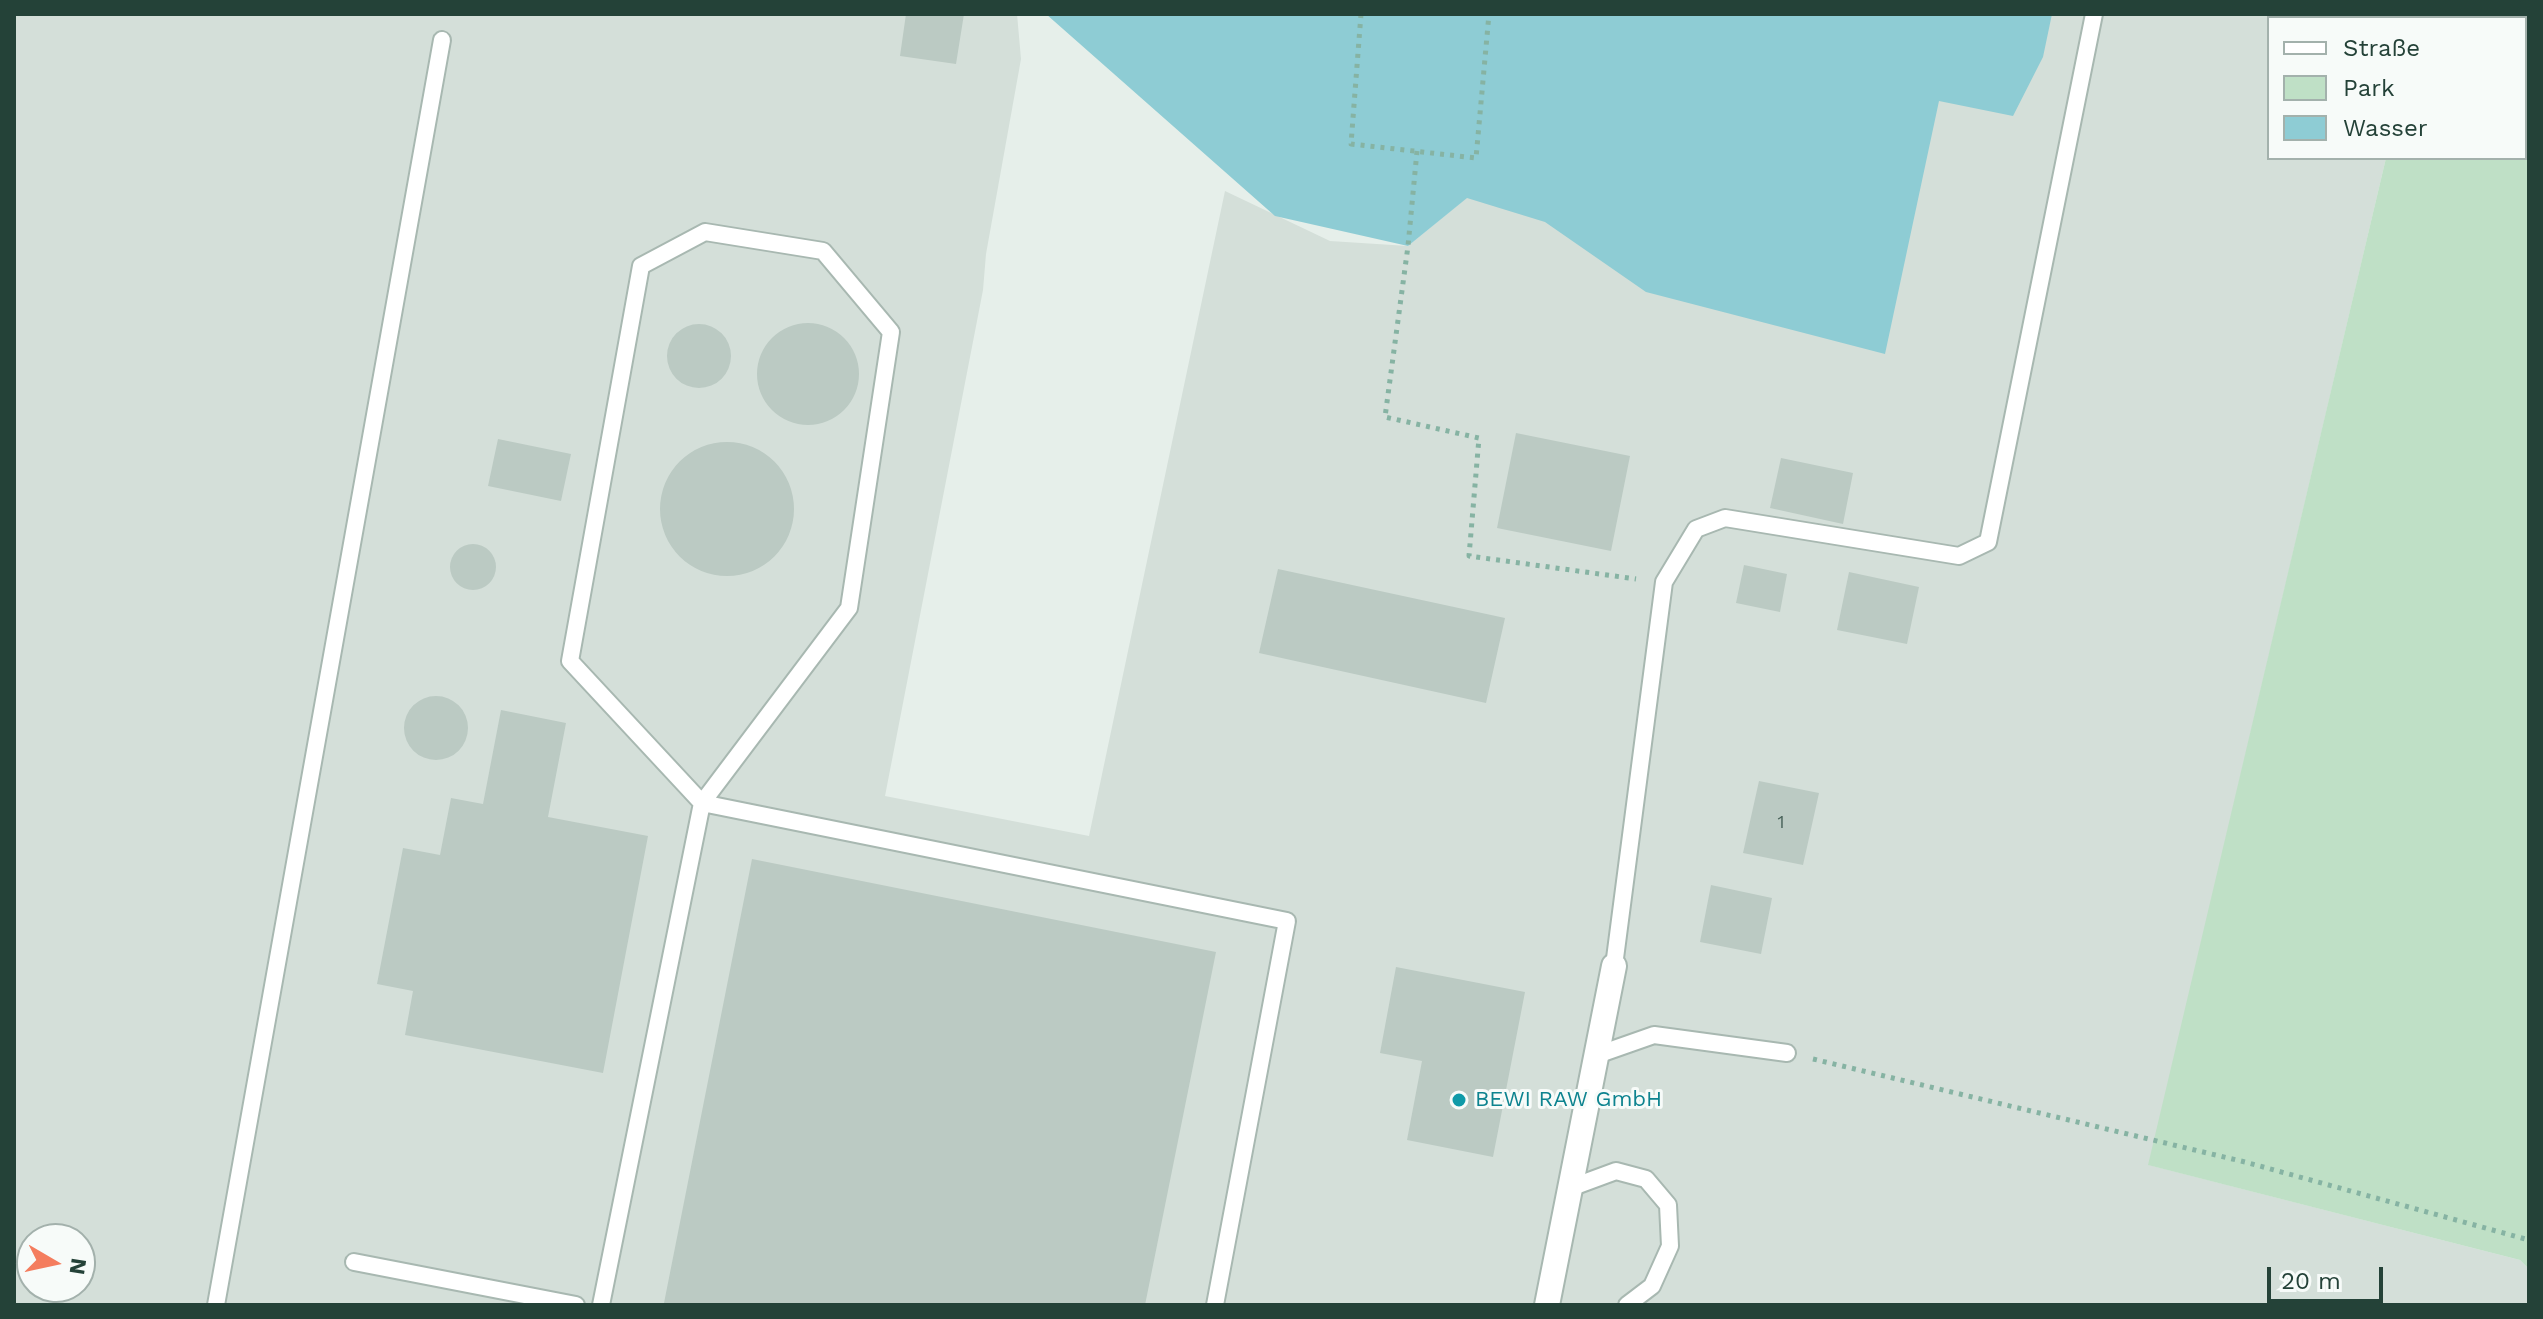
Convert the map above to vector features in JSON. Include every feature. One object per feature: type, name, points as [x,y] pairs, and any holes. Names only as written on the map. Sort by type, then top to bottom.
[{"type":"street","points":[[1547,1305],[1614,966]]},
{"type":"lane","points":[[1614,966],[1664,582],[1696,529],[1725,518],[1959,556],[1988,542],[2094,14]]},
{"type":"lane","points":[[216,1305],[442,40]]},
{"type":"lane","points":[[601,1305],[702,803],[849,608],[891,332],[823,251],[705,232],[641,266],[570,661],[702,803],[1287,921],[1215,1305]]},
{"type":"lane","points":[[1597,1055],[1654,1035],[1787,1053]]},
{"type":"lane","points":[[1570,1188],[1616,1171],[1646,1179],[1668,1205],[1670,1246],[1652,1286],[1627,1305]]},
{"type":"lane","points":[[354,1262],[576,1305]]},
{"type":"path","points":[[1361,14],[1351,144],[1476,158],[1489,14]]},
{"type":"path","points":[[1417,151],[1408,246],[1385,417],[1479,438],[1469,556],[1664,582]]},
{"type":"path","points":[[1787,1053],[2245,1162],[2529,1240]]},
{"type":"shaded area","points":[[14,14],[1017,14],[1021,59],[986,254],[983,290],[885,796],[1089,836],[1225,191],[1330,241],[1408,246],[1466,198],[1939,101],[2036,14],[2420,14],[2267,16],[2267,160],[2386,160],[2149,1165],[2520,1260],[2529,1269],[2529,1305],[14,1305]]},
{"type":"green space","points":[[2529,14],[2529,1269],[2520,1260],[2148,1165],[2386,160],[2527,160],[2527,16],[2420,16]]},
{"type":"water","points":[[1046,14],[2052,14],[2043,57],[2013,116],[1939,101],[1885,354],[1646,292],[1545,222],[1467,198],[1408,246],[1275,216]]},
{"type":"building","points":[[906,14],[964,14],[956,64],[900,56]]},
{"type":"building","points":[[808,323],[828,327],[844,338],[855,354],[859,374],[855,394],[844,410],[828,421],[808,425],[788,421],[772,410],[761,394],[757,374],[761,354],[772,338],[788,327]]},
{"type":"building","points":[[699,324],[717,330],[725,338],[731,356],[725,374],[717,382],[699,388],[681,382],[673,374],[667,356],[673,338],[681,330]]},
{"type":"building","points":[[1516,433],[1630,456],[1611,551],[1497,528]]},
{"type":"building","points":[[498,439],[571,454],[561,501],[488,486]]},
{"type":"building","points":[[727,442],[752,447],[774,462],[789,484],[794,509],[789,534],[774,556],[752,571],[727,576],[702,571],[680,556],[665,534],[660,509],[665,484],[680,462],[702,447]]},
{"type":"building","points":[[1781,458],[1853,473],[1843,524],[1770,508]]},
{"type":"building","points":[[473,544],[489,551],[496,567],[489,583],[473,590],[457,583],[450,567],[457,551]]},
{"type":"building","points":[[1744,565],[1787,574],[1780,612],[1736,603]]},
{"type":"building","points":[[1278,569],[1505,618],[1486,703],[1259,653]]},
{"type":"building","points":[[1849,572],[1919,587],[1907,644],[1837,630]]},
{"type":"building","points":[[436,696],[454,702],[462,710],[468,728],[462,746],[454,754],[436,760],[418,754],[410,746],[404,728],[410,710],[418,702]]},
{"type":"building","points":[[501,710],[566,723],[548,817],[648,836],[603,1073],[405,1035],[413,991],[377,984],[403,848],[440,855],[451,798],[483,804]]},
{"type":"building","points":[[1759,781],[1819,793],[1803,865],[1743,853]]},
{"type":"building","points":[[752,859],[1216,952],[1145,1305],[664,1303]]},
{"type":"building","points":[[1711,885],[1772,898],[1761,954],[1700,942]]},
{"type":"building","name":"BEWI RAW GmbH","points":[[1396,967],[1525,992],[1493,1157],[1407,1140],[1422,1061],[1380,1053]]},
{"type":"place","name":"BEWI RAW GmbH","points":[[1459,1100]]}]
